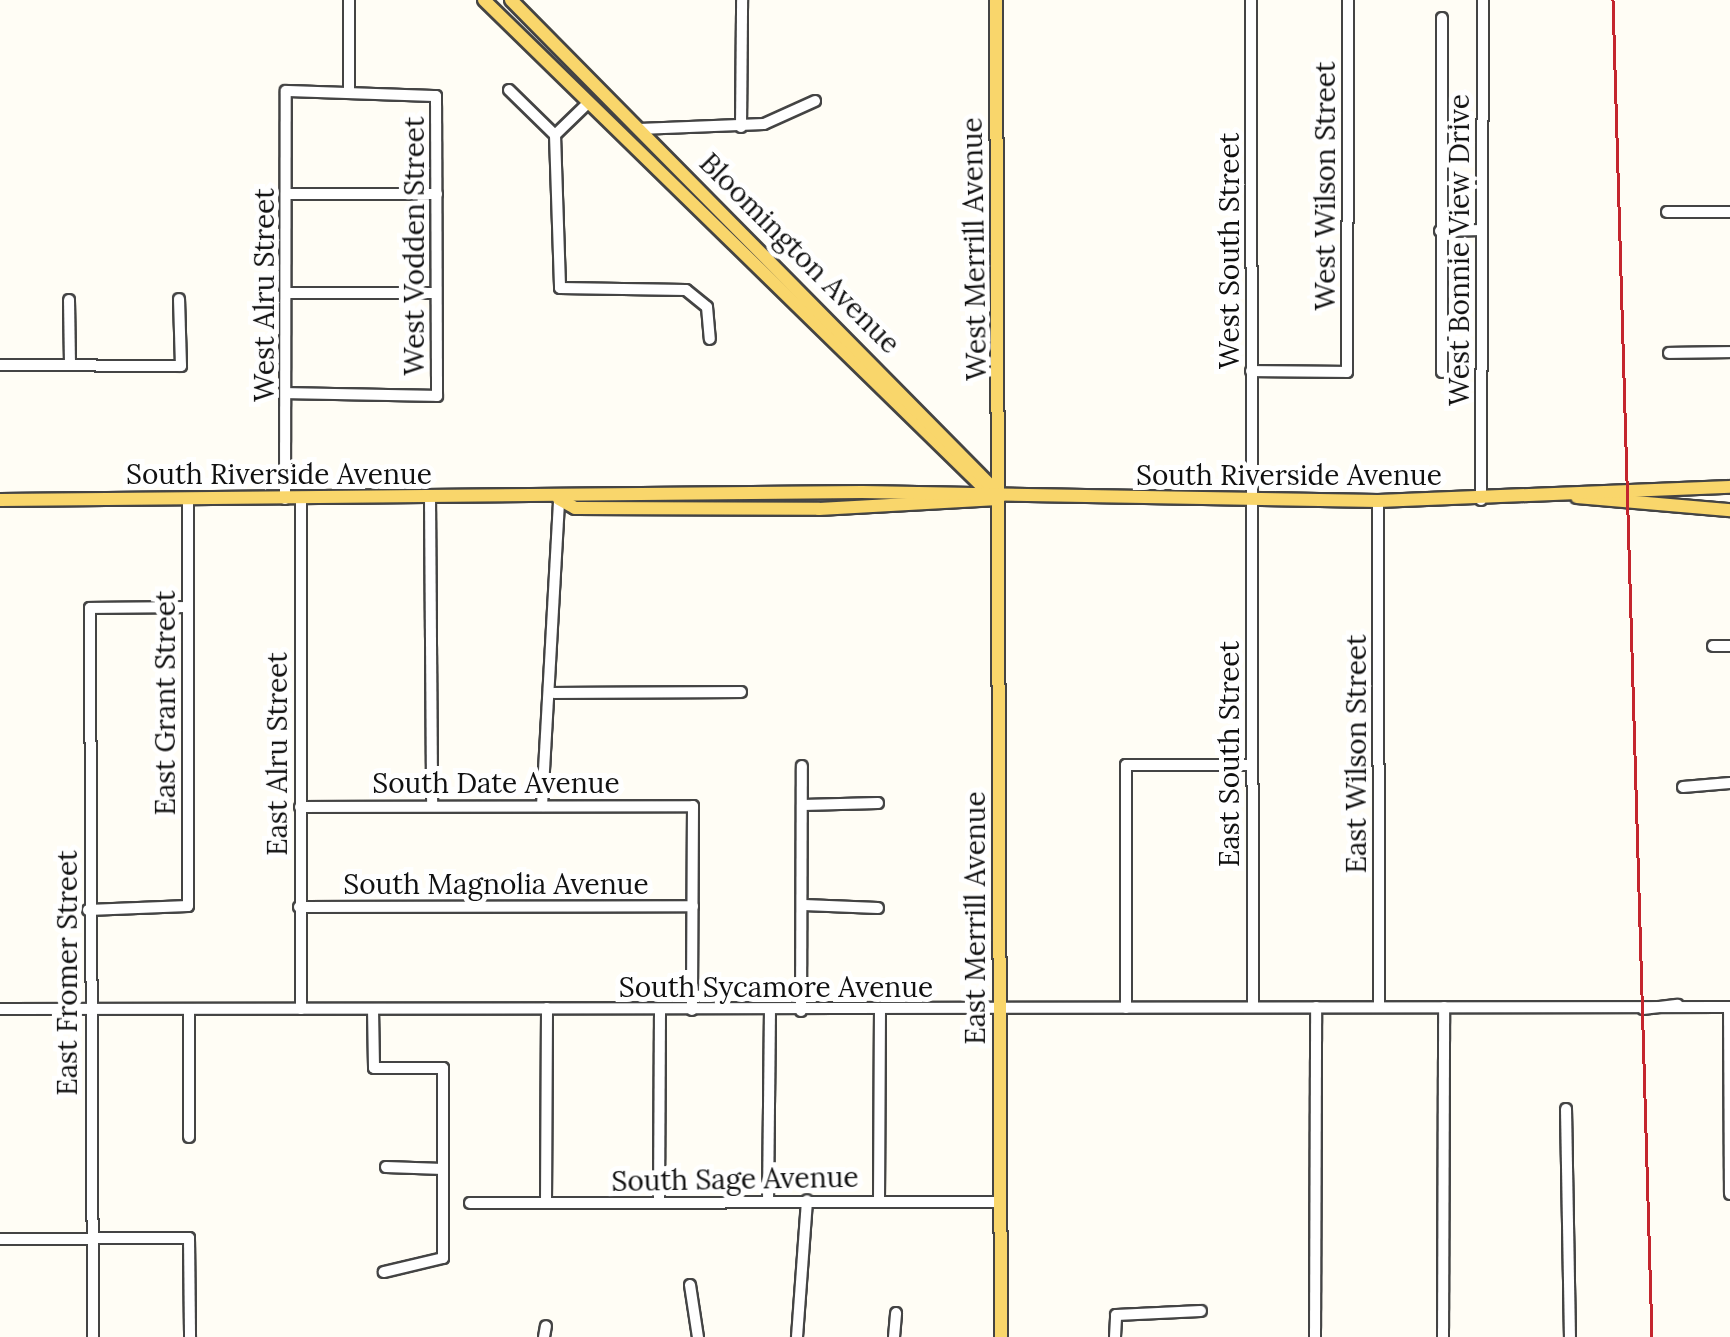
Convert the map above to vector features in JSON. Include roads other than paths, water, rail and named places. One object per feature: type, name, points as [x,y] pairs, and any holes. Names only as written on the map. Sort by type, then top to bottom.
[{"type":"main road","name":"Bloomington Avenue","points":[[484,0],[948,460],[1002,498]]},
{"type":"main road","name":"Bloomington Avenue","points":[[510,0],[985,471],[1002,498]]},
{"type":"main road","name":"West Merrill Avenue","points":[[996,0],[1002,498]]},
{"type":"main road","points":[[948,460],[949,493]]},
{"type":"main road","name":"South Riverside Avenue","points":[[559,498],[576,508],[819,509],[1002,498],[1481,500],[1730,487]]},
{"type":"main road","name":"South Riverside Avenue","points":[[0,500],[949,493],[1002,498]]},
{"type":"main road","name":"South Riverside Avenue","points":[[1577,497],[1730,510]]},
{"type":"main road","name":"East Merrill Avenue","points":[[1001,1337],[1002,498]]},
{"type":"street","points":[[349,0],[349,93]]},
{"type":"street","points":[[741,127],[742,0]]},
{"type":"street","name":"West South Street","points":[[1250,502],[1252,0]]},
{"type":"street","name":"West Wilson Street","points":[[1251,371],[1348,372],[1348,0]]},
{"type":"street","name":"West Bonnie View Drive","points":[[1481,500],[1483,0]]},
{"type":"street","points":[[1442,18],[1442,372]]},
{"type":"street","points":[[509,90],[556,135],[560,288],[686,290],[707,307],[710,338]]},
{"type":"street","name":"West Alru Street","points":[[286,499],[286,91],[349,93]]},
{"type":"street","name":"West Vodden Street","points":[[286,393],[437,396],[436,96],[349,93]]},
{"type":"street","points":[[639,129],[741,127],[814,101]]},
{"type":"street","points":[[556,135],[588,103]]},
{"type":"street","points":[[288,194],[437,194]]},
{"type":"street","points":[[1668,212],[1730,212]]},
{"type":"street","points":[[1440,231],[1482,230]]},
{"type":"street","points":[[286,293],[436,293]]},
{"type":"street","points":[[0,364],[181,366],[180,299]]},
{"type":"street","points":[[69,300],[70,364]]},
{"type":"street","points":[[1669,353],[1730,352]]},
{"type":"street","points":[[430,498],[432,805]]},
{"type":"street","points":[[542,806],[540,744],[554,692],[559,498]]},
{"type":"street","name":"East Alru Street","points":[[301,499],[301,1009]]},
{"type":"street","name":"East Grant Street","points":[[88,910],[188,906],[188,500]]},
{"type":"street","name":"East South Street","points":[[1250,502],[1253,1007]]},
{"type":"street","name":"East Wilson Street","points":[[1378,502],[1379,1007]]},
{"type":"street","name":"East Fromer Street","points":[[93,1337],[88,1009],[90,608],[186,608]]},
{"type":"street","points":[[1713,646],[1730,646]]},
{"type":"street","points":[[554,692],[740,692]]},
{"type":"street","points":[[1126,1008],[1126,765],[1252,765]]},
{"type":"street","points":[[802,766],[802,1010]]},
{"type":"street","points":[[1684,787],[1730,783]]},
{"type":"street","points":[[803,804],[878,803]]},
{"type":"street","name":"South Date Avenue","points":[[300,807],[693,806],[693,906]]},
{"type":"street","points":[[804,905],[878,908]]},
{"type":"street","name":"South Magnolia Avenue","points":[[300,906],[693,906]]},
{"type":"street","points":[[692,1010],[693,906]]},
{"type":"street","points":[[1315,1337],[1316,1006]]},
{"type":"street","points":[[1443,1337],[1444,1007]]},
{"type":"street","points":[[1729,1007],[1730,1194]]},
{"type":"street","name":"South Sycamore Avenue","points":[[0,1009],[1729,1007]]},
{"type":"street","points":[[546,1203],[547,1008]]},
{"type":"street","points":[[374,1009],[374,1068],[443,1068],[442,1258],[384,1272]]},
{"type":"street","points":[[189,1010],[189,1137]]},
{"type":"street","points":[[658,1203],[660,1010]]},
{"type":"street","points":[[879,1200],[880,1010]]},
{"type":"street","points":[[768,1201],[770,1011]]},
{"type":"street","points":[[1566,1109],[1570,1337]]},
{"type":"street","points":[[386,1167],[444,1169]]},
{"type":"street","points":[[797,1337],[808,1200]]},
{"type":"street","name":"South Sage Avenue","points":[[470,1204],[1000,1202]]},
{"type":"street","points":[[0,1239],[189,1238],[190,1337]]},
{"type":"street","points":[[690,1285],[698,1337]]},
{"type":"street","points":[[1115,1337],[1116,1314],[1200,1311]]},
{"type":"street","points":[[894,1337],[896,1313]]},
{"type":"railway","points":[[1613,0],[1652,1337]]}]
